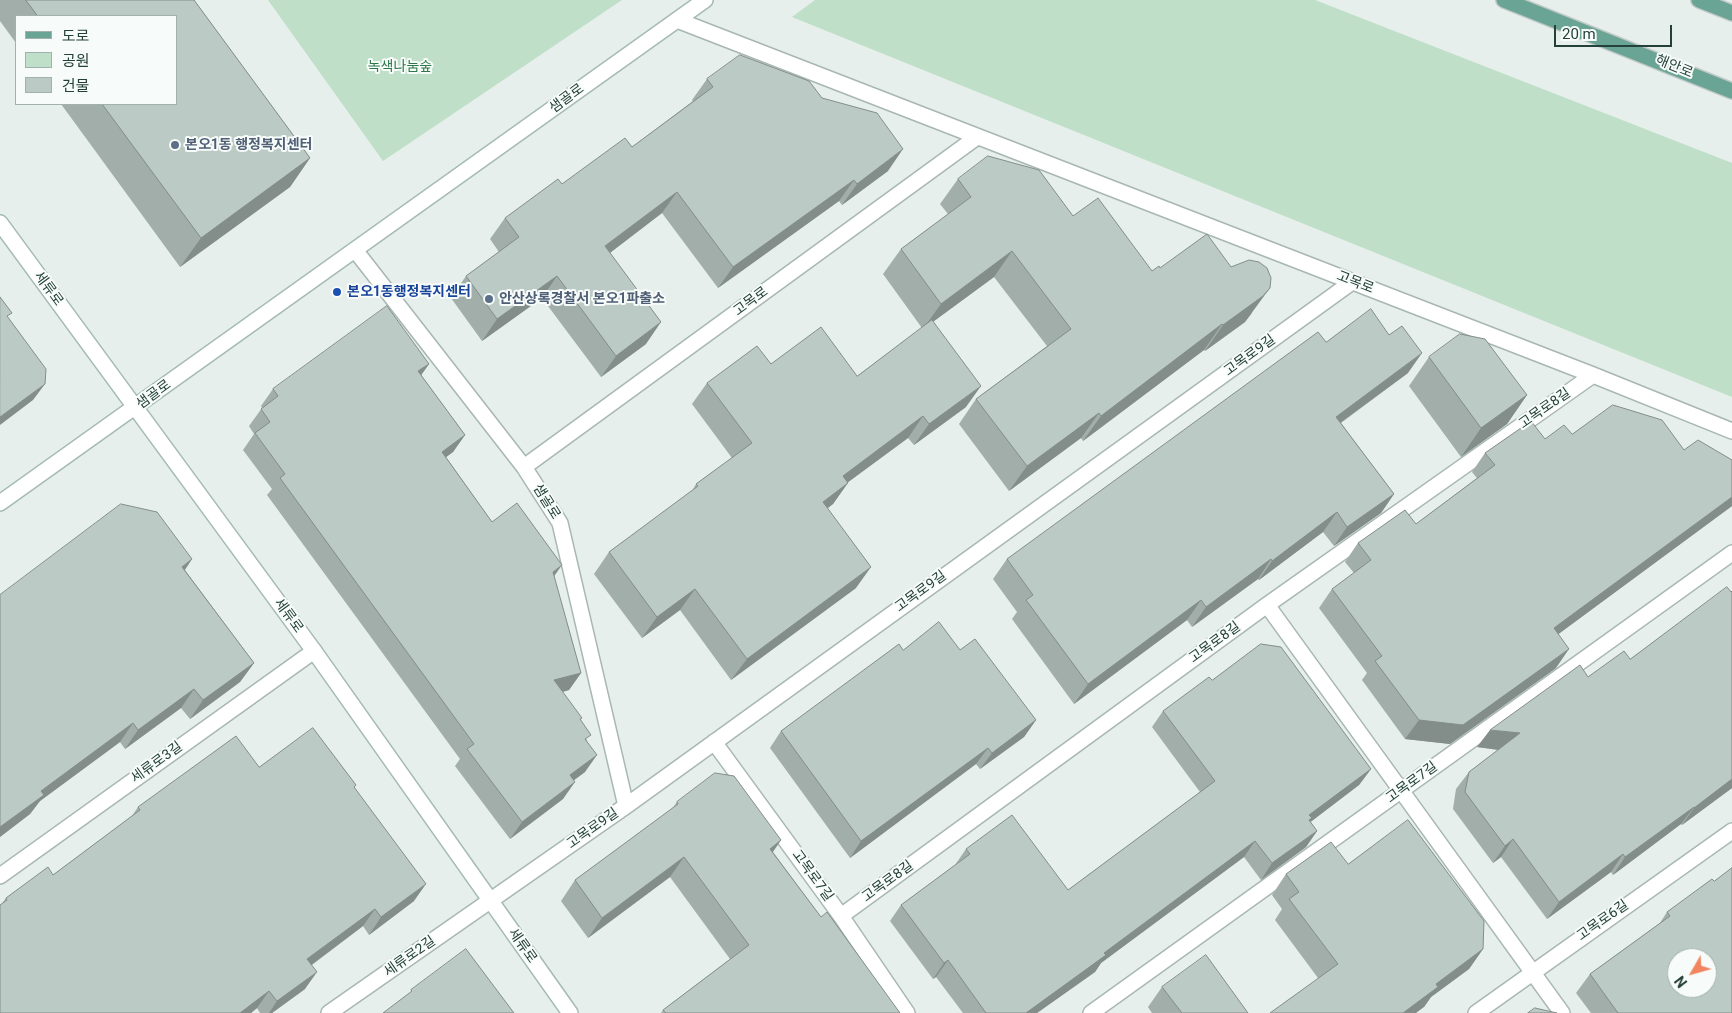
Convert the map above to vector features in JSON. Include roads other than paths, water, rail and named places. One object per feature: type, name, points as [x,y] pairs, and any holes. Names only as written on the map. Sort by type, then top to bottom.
[{"type":"main road","name":"해안로","points":[[1504,0],[1732,91]]},
{"type":"main road","points":[[1699,0],[1732,13]]},
{"type":"street","name":"샘골로","points":[[0,503],[705,0]]},
{"type":"street","name":"고목로","points":[[677,20],[1593,375],[1732,431]]},
{"type":"street","name":"고목로","points":[[524,468],[977,137]]},
{"type":"street","name":"세류로","points":[[0,223],[314,651],[570,1013]]},
{"type":"street","name":"샘골로","points":[[355,250],[524,468],[560,522],[626,806]]},
{"type":"street","name":"고목로9길","points":[[490,901],[626,806],[1352,282]]},
{"type":"street","name":"고목로8길","points":[[841,916],[1267,605],[1593,375]]},
{"type":"street","name":"고목로7길","points":[[1091,1013],[1732,553]]},
{"type":"street","points":[[1267,605],[1562,1013]]},
{"type":"street","name":"세류로3길","points":[[0,876],[314,651]]},
{"type":"street","name":"고목로7길","points":[[714,742],[841,916],[907,1013]]},
{"type":"street","name":"고목로6길","points":[[1476,1013],[1732,831]]},
{"type":"street","name":"세류로2길","points":[[329,1013],[490,901]]},
{"type":"place","name":"본오1동 행정복지센터","points":[[175,145]]},
{"type":"place","name":"본오1동행정복지센터","points":[[337,292]]},
{"type":"place","name":"안산상록경찰서 본오1파출소","points":[[489,299]]},
{"type":"park label","name":"녹색나눔숲","points":[[400,67]]}]
